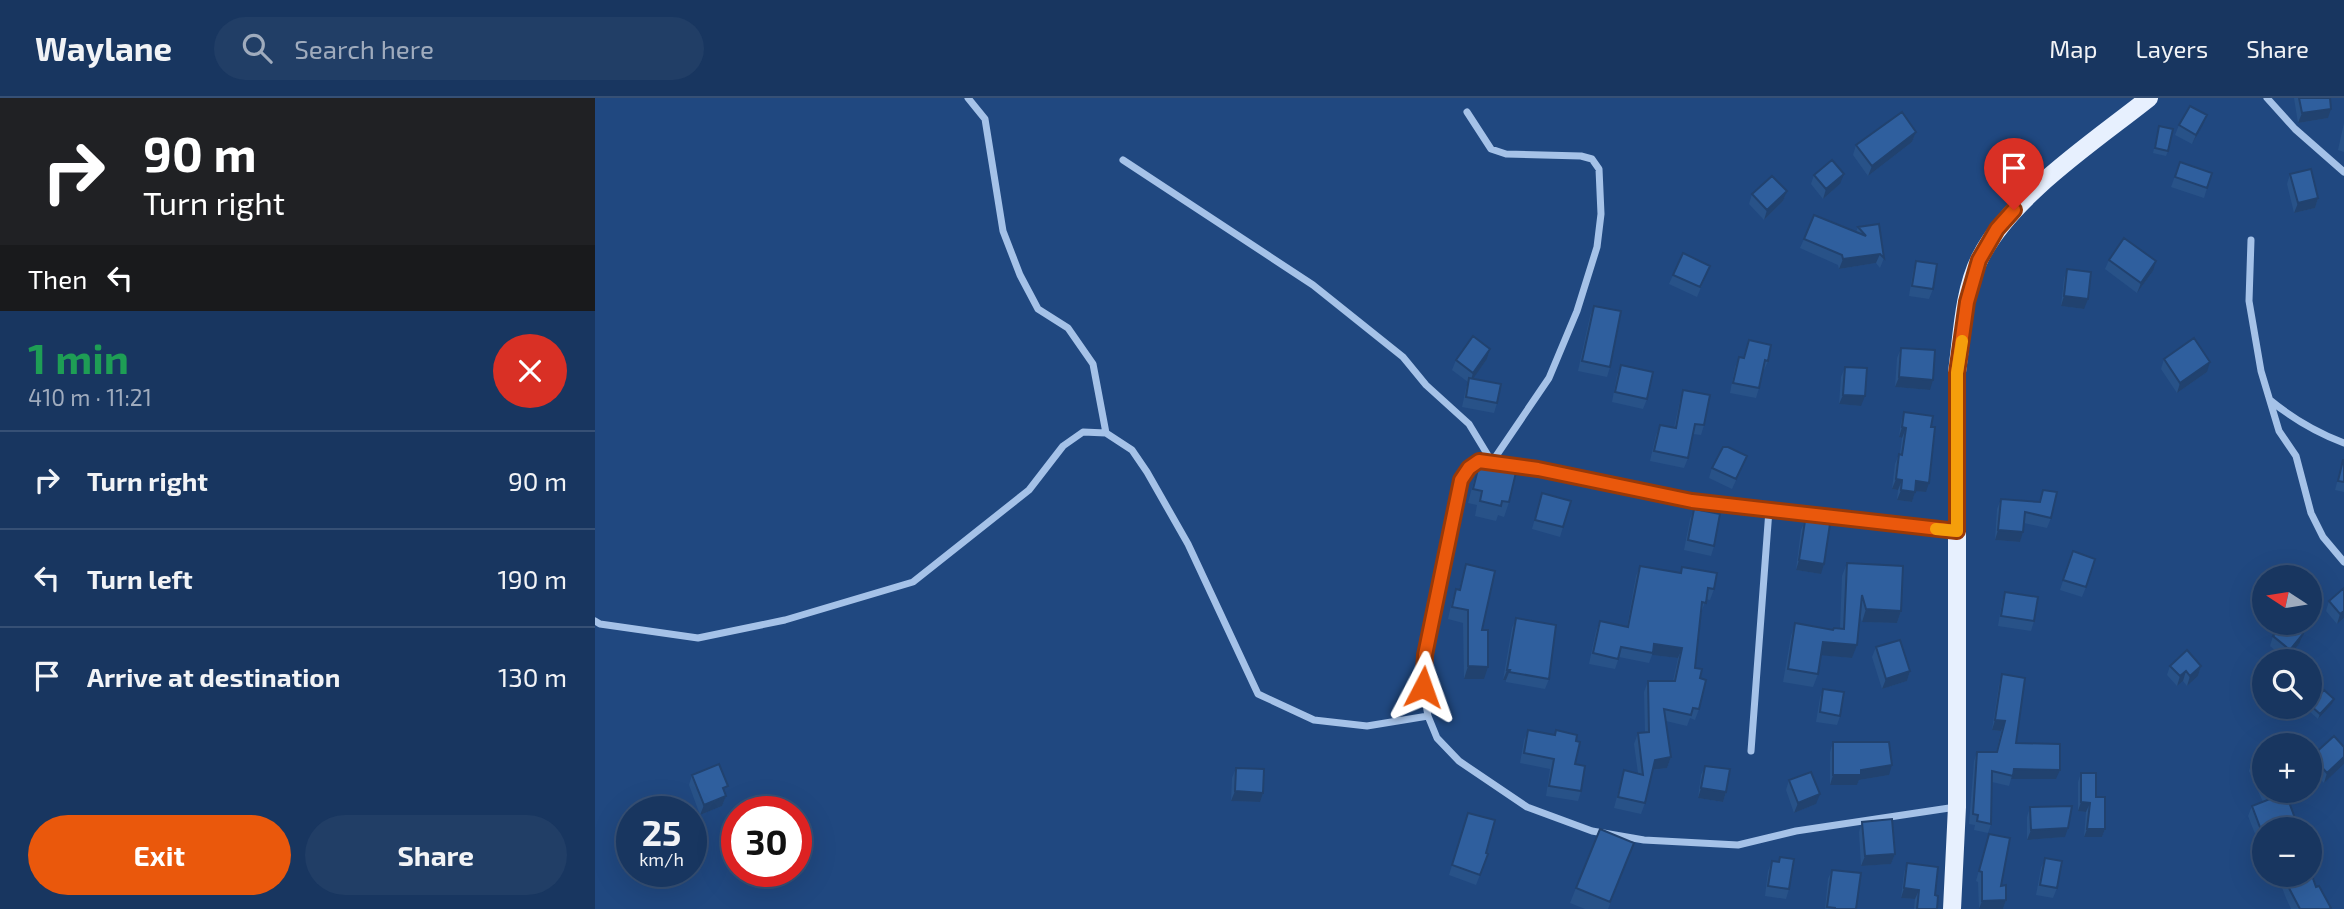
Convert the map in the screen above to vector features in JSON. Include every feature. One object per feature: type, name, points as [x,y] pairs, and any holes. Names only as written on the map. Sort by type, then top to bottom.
[{"type":"main road","points":[[1952,909],[1957,807],[1957,373],[1967,302],[1979,260],[1997,229],[2031,192],[2149,98]]},
{"type":"street","points":[[968,98],[985,119],[1003,232],[1020,275],[1038,309],[1068,328],[1093,364],[1105,433]]},
{"type":"street","points":[[2267,98],[2295,129],[2344,172]]},
{"type":"street","points":[[1467,112],[1491,149],[1506,154],[1581,156],[1592,159],[1599,169],[1601,214],[1597,247],[1577,311],[1549,378],[1492,462]]},
{"type":"street","points":[[1123,160],[1313,285],[1403,357],[1426,385],[1469,424],[1492,462]]},
{"type":"street","points":[[2251,240],[2249,301],[2260,371],[2279,431],[2296,456],[2311,513],[2323,537],[2344,562]]},
{"type":"street","points":[[2269,399],[2294,420],[2344,443]]},
{"type":"street","points":[[595,621],[600,624],[698,638],[785,620],[913,582],[1029,490],[1063,446],[1083,432],[1105,433],[1132,450],[1147,472],[1188,544],[1258,694],[1314,720],[1367,726],[1428,716]]},
{"type":"street","points":[[1957,531],[1692,501],[1479,461],[1473,464],[1461,480],[1425,655],[1423,687],[1428,716],[1437,738],[1459,761],[1527,807],[1605,834],[1644,840],[1738,845],[1796,831],[1957,807]]},
{"type":"street","points":[[1751,751],[1769,510]]},
{"type":"building","points":[[2299,98],[2330,98],[2331,109],[2302,113]]},
{"type":"building","points":[[2190,106],[2207,115],[2196,135],[2179,125]]},
{"type":"building","points":[[1902,112],[1916,132],[1872,166],[1856,145]]},
{"type":"building","points":[[2159,126],[2173,129],[2168,151],[2155,148]]},
{"type":"building","points":[[1832,160],[1844,174],[1826,189],[1814,175]]},
{"type":"building","points":[[2180,162],[2212,173],[2207,188],[2175,177]]},
{"type":"building","points":[[2311,169],[2318,198],[2298,203],[2290,174]]},
{"type":"building","points":[[1772,176],[1787,191],[1767,210],[1752,194]]},
{"type":"building","points":[[1814,215],[1866,236],[1858,227],[1879,224],[1884,258],[1880,254],[1843,259],[1842,255],[1804,239]]},
{"type":"building","points":[[2124,238],[2156,261],[2141,283],[2109,260]]},
{"type":"building","points":[[1683,253],[1710,266],[1700,287],[1673,275]]},
{"type":"building","points":[[1916,261],[1937,264],[1933,289],[1912,286]]},
{"type":"building","points":[[2067,269],[2091,272],[2088,299],[2064,296]]},
{"type":"building","points":[[1594,306],[1621,311],[1610,367],[1582,361]]},
{"type":"building","points":[[1473,336],[1490,349],[1473,373],[1456,360]]},
{"type":"building","points":[[2194,338],[2210,362],[2180,383],[2164,359]]},
{"type":"building","points":[[1749,340],[1771,345],[1759,388],[1733,383],[1739,357],[1744,358]]},
{"type":"building","points":[[1901,348],[1935,350],[1933,380],[1899,377]]},
{"type":"building","points":[[1621,365],[1653,372],[1647,399],[1615,392]]},
{"type":"building","points":[[1845,367],[1867,368],[1865,396],[1843,395]]},
{"type":"building","points":[[1469,378],[1501,384],[1497,403],[1466,397]]},
{"type":"building","points":[[1683,390],[1710,395],[1704,425],[1695,424],[1688,458],[1654,451],[1660,425],[1676,428]]},
{"type":"building","points":[[1904,412],[1933,416],[1931,427],[1935,427],[1929,483],[1916,481],[1915,492],[1901,490],[1902,480],[1896,479],[1906,428],[1902,427]]},
{"type":"building","points":[[1723,447],[1747,456],[1736,479],[1712,468]]},
{"type":"building","points":[[2344,460],[2344,482],[2338,481]]},
{"type":"building","points":[[1490,461],[1517,468],[1509,502],[1502,501],[1501,506],[1480,501],[1482,491],[1473,489],[1479,465],[1488,468]]},
{"type":"building","points":[[2043,490],[2057,492],[2051,518],[2025,512],[2023,532],[1998,530],[2001,499],[2040,502]]},
{"type":"building","points":[[1542,493],[1571,501],[1563,527],[1535,520]]},
{"type":"building","points":[[1694,509],[1720,514],[1714,546],[1688,540]]},
{"type":"building","points":[[1805,521],[1830,524],[1824,564],[1799,560]]},
{"type":"building","points":[[2073,551],[2095,559],[2086,587],[2063,580]]},
{"type":"building","points":[[1847,563],[1903,566],[1901,611],[1866,609],[1862,595],[1857,645],[1823,642],[1818,674],[1788,669],[1795,623],[1833,630],[1844,629]]},
{"type":"building","points":[[1466,564],[1495,571],[1482,630],[1488,630],[1488,667],[1468,666],[1468,610],[1452,607],[1456,589],[1460,590]]},
{"type":"building","points":[[1640,566],[1681,573],[1682,567],[1717,573],[1714,589],[1708,588],[1706,603],[1702,602],[1695,668],[1702,669],[1700,678],[1706,680],[1699,709],[1693,708],[1691,715],[1664,709],[1671,757],[1655,760],[1645,803],[1618,797],[1624,770],[1643,775],[1638,733],[1649,732],[1648,681],[1675,681],[1682,648],[1654,644],[1653,653],[1621,647],[1618,659],[1593,653],[1600,621],[1628,627]]},
{"type":"building","points":[[2344,588],[2344,611],[2340,614],[2329,601]]},
{"type":"building","points":[[2005,592],[2038,597],[2034,621],[2001,616]]},
{"type":"building","points":[[1516,618],[1556,625],[1549,679],[1507,670]]},
{"type":"building","points":[[2274,635],[2302,635],[2291,649]]},
{"type":"building","points":[[1900,640],[1910,671],[1886,679],[1876,647]]},
{"type":"building","points":[[2187,650],[2201,666],[2190,676],[2186,671],[2180,676],[2170,666]]},
{"type":"building","points":[[2002,674],[2025,678],[2016,743],[2060,744],[2060,770],[2014,769],[2013,776],[1992,771],[1991,824],[1977,821],[1978,815],[1973,814],[1977,752],[1997,752],[2005,721],[1995,720]]},
{"type":"building","points":[[1823,689],[1844,692],[1840,716],[1820,712]]},
{"type":"building","points":[[2324,690],[2334,699],[2322,712]]},
{"type":"building","points":[[1528,730],[1555,735],[1556,730],[1577,735],[1576,741],[1580,742],[1575,764],[1585,766],[1581,791],[1549,786],[1554,759],[1524,753]]},
{"type":"building","points":[[2334,736],[2344,747],[2344,757],[2327,773],[2322,767],[2322,747]]},
{"type":"building","points":[[1833,742],[1889,742],[1892,765],[1861,770],[1861,775],[1833,775]]},
{"type":"building","points":[[719,764],[728,786],[723,788],[726,796],[707,804],[707,796],[700,796],[692,775]]},
{"type":"building","points":[[1705,766],[1730,769],[1726,792],[1701,788]]},
{"type":"building","points":[[1236,768],[1264,769],[1263,793],[1235,791]]},
{"type":"building","points":[[1811,772],[1820,794],[1798,803],[1789,780]]},
{"type":"building","points":[[2081,773],[2096,773],[2096,797],[2105,797],[2105,829],[2087,829],[2090,803],[2081,802]]},
{"type":"building","points":[[2260,803],[2289,803],[2295,817],[2256,817],[2252,806]]},
{"type":"building","points":[[2072,806],[2068,828],[2031,830],[2030,807]]},
{"type":"building","points":[[1468,813],[1495,820],[1486,853],[1488,854],[1480,875],[1452,865]]},
{"type":"building","points":[[1892,819],[1895,854],[1865,856],[1862,822]]},
{"type":"building","points":[[1600,829],[1634,843],[1610,902],[1576,888]]},
{"type":"building","points":[[1989,834],[2010,838],[2001,886],[2006,885],[2006,900],[1982,901],[1982,872],[1979,871]]},
{"type":"building","points":[[1780,857],[1794,859],[1789,889],[1768,886],[1772,861],[1779,862]]},
{"type":"building","points":[[2045,858],[2062,861],[2057,888],[2040,885]]},
{"type":"building","points":[[1907,863],[1938,867],[1935,895],[1938,896],[1937,909],[1917,909],[1919,890],[1904,888]]},
{"type":"building","points":[[1832,870],[1861,873],[1856,909],[1827,907]]},
{"type":"building","points":[[2320,887],[2331,908],[2300,909],[2289,888]]},
{"type":"slow traffic","points":[[1936,529],[1957,531],[1957,373],[1962,341]]},
{"type":"route","points":[[1423,687],[1425,655],[1461,480],[1469,468],[1479,461],[1538,469],[1692,501],[1957,531],[1957,373],[1967,302],[1979,260],[1997,229],[2014,210]]}]
